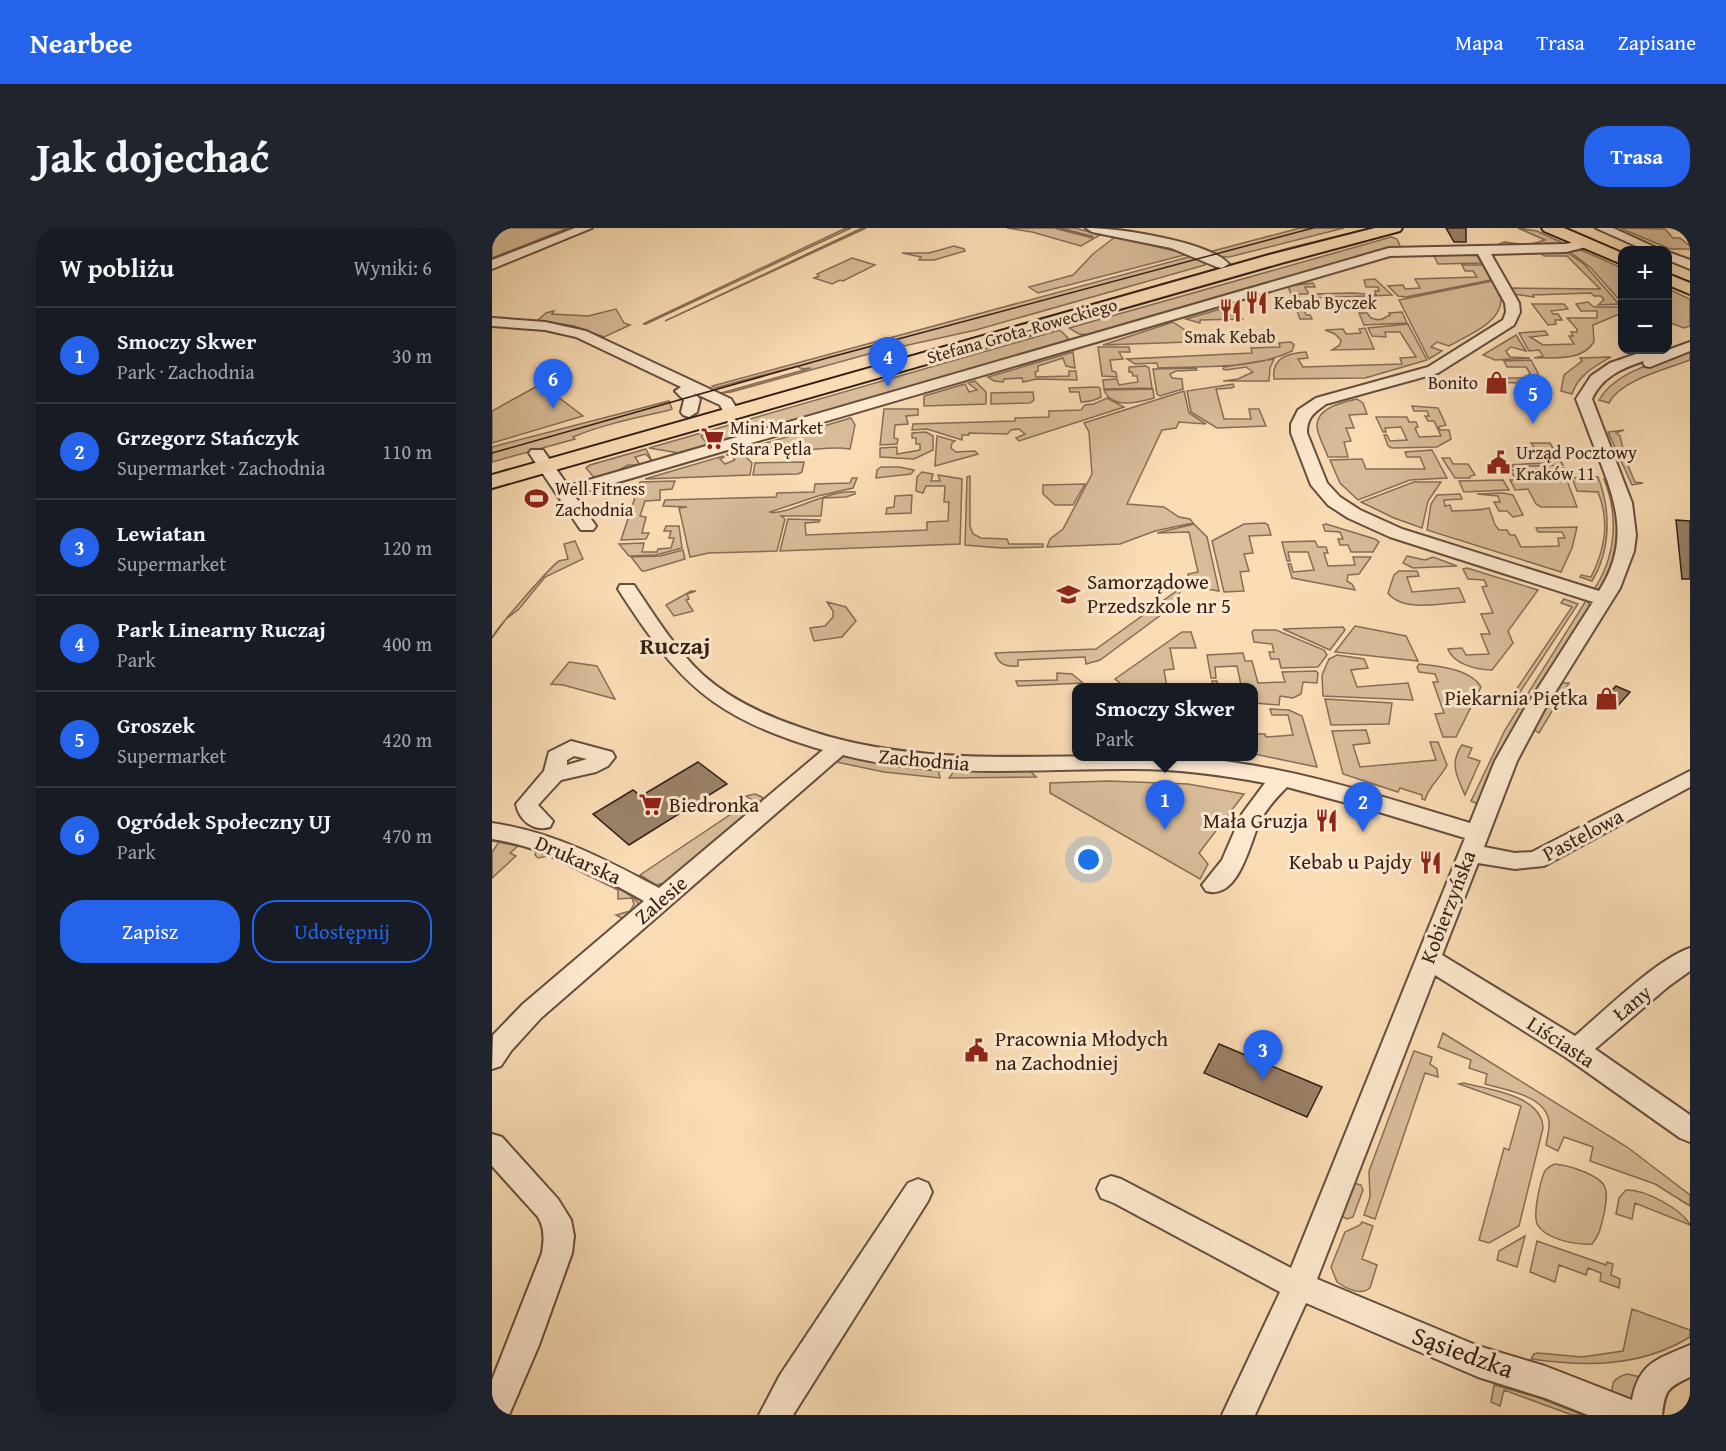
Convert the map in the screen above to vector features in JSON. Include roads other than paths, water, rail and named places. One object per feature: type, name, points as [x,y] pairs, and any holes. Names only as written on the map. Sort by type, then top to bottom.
[{"type":"main road","name":"Stefana Grota-Roweckiego","points":[[542,460],[1222,264],[1358,228]]},
{"type":"main road","name":"Stefana Grota-Roweckiego","points":[[542,460],[689,412],[724,407],[1062,320],[1394,228]]},
{"type":"main road","points":[[1550,228],[1618,257]]},
{"type":"main road","points":[[1569,228],[1618,249]]},
{"type":"main road","points":[[1672,272],[1690,280]]},
{"type":"main road","points":[[1672,281],[1690,289]]},
{"type":"main road","points":[[492,466],[542,460]]},
{"type":"main road","points":[[492,482],[542,460]]},
{"type":"street","points":[[492,265],[586,228]]},
{"type":"street","points":[[1092,228],[1167,244],[1198,253],[1222,264]]},
{"type":"street","points":[[1608,229],[1646,246]]},
{"type":"street","points":[[565,492],[1389,252],[1566,248],[1585,243]]},
{"type":"street","points":[[1482,249],[1512,303],[1514,312],[1509,322],[1432,370],[1331,397],[1313,405],[1304,413],[1299,427],[1312,472],[1323,491],[1334,501],[1373,524],[1604,600]]},
{"type":"street","points":[[1672,258],[1690,265]]},
{"type":"street","points":[[1062,320],[1064,328],[1082,341]]},
{"type":"street","points":[[492,322],[528,324],[567,330],[632,358],[724,407]]},
{"type":"street","points":[[1672,345],[1690,337]]},
{"type":"street","points":[[1588,409],[1601,390],[1612,380],[1690,346]]},
{"type":"street","points":[[1588,409],[1584,399],[1589,386],[1599,376],[1651,354]]},
{"type":"street","points":[[632,358],[692,399],[689,412]]},
{"type":"street","points":[[683,391],[724,407]]},
{"type":"street","name":"Kobierzyńska","points":[[1238,1415],[1299,1286],[1496,784],[1519,736],[1604,600],[1622,567],[1628,543],[1628,523],[1623,496],[1588,409]]},
{"type":"street","points":[[542,460],[587,526]]},
{"type":"street","name":"Zachodnia","points":[[627,589],[658,635],[697,681],[757,721],[838,748],[903,760],[943,764],[1146,761],[1219,767],[1283,778],[1472,843]]},
{"type":"street","name":"Zalesie","points":[[492,1058],[522,1020],[838,748]]},
{"type":"street","points":[[540,823],[529,813],[527,804],[555,773]]},
{"type":"street","points":[[1214,885],[1229,871],[1237,858],[1246,826],[1270,791],[1283,778]]},
{"type":"street","name":"Pastelowa","points":[[1472,843],[1515,861],[1536,860],[1690,778]]},
{"type":"street","name":"Drukarska","points":[[492,831],[540,823],[597,866],[661,900]]},
{"type":"street","name":"Liściasta","points":[[1428,958],[1576,1050],[1690,1130]]},
{"type":"street","name":"Łany","points":[[1576,1050],[1660,979],[1690,958]]},
{"type":"street","points":[[492,1146],[548,1208],[556,1220],[559,1236],[557,1253],[523,1345],[493,1415]]},
{"type":"street","name":"Sąsiedzka","points":[[1111,1189],[1121,1192],[1299,1286],[1478,1361],[1545,1382],[1629,1415]]},
{"type":"street","points":[[775,1415],[791,1386],[918,1192]]},
{"type":"street","points":[[1646,1415],[1650,1389],[1655,1377],[1663,1371],[1690,1361]]},
{"type":"waterway","points":[[1057,228],[1092,237]]},
{"type":"tram line","points":[[492,453],[827,358],[1313,228]]},
{"type":"place","name":"Kebab Byczek","points":[[1256,303]]},
{"type":"place","name":"Smak Kebab","points":[[1230,311]]},
{"type":"place","name":"Bonito","points":[[1496,383]]},
{"type":"place","name":"Park Linearny Ruczaj","points":[[888,387]]},
{"type":"place","name":"Ogródek Społeczny UJ","points":[[553,409]]},
{"type":"place","name":"Groszek","points":[[1533,424]]},
{"type":"place","name":"Mini Market Stara Pętla","points":[[712,438]]},
{"type":"place","name":"Urząd Pocztowy Kraków 11","points":[[1498,463]]},
{"type":"place","name":"Well Fitness Zachodnia","points":[[537,499]]},
{"type":"place","name":"Samorządowe Przedszkole nr 5","points":[[1069,594]]},
{"type":"place","name":"Piekarnia Piętka","points":[[1606,698]]},
{"type":"place","name":"Biedronka","points":[[651,805]]},
{"type":"place","name":"Mała Gruzja","points":[[1326,821]]},
{"type":"place","name":"Smoczy Skwer","points":[[1165,830]]},
{"type":"place","name":"Grzegorz Stańczyk","points":[[1363,832]]},
{"type":"place","name":"Kebab u Pajdy","points":[[1430,862]]},
{"type":"place","name":"Pracownia Młodych na Zachodniej","points":[[977,1051]]},
{"type":"place","name":"Lewiatan","points":[[1263,1080]]},
{"type":"district","name":"Ruczaj","points":[[675,646]]}]
